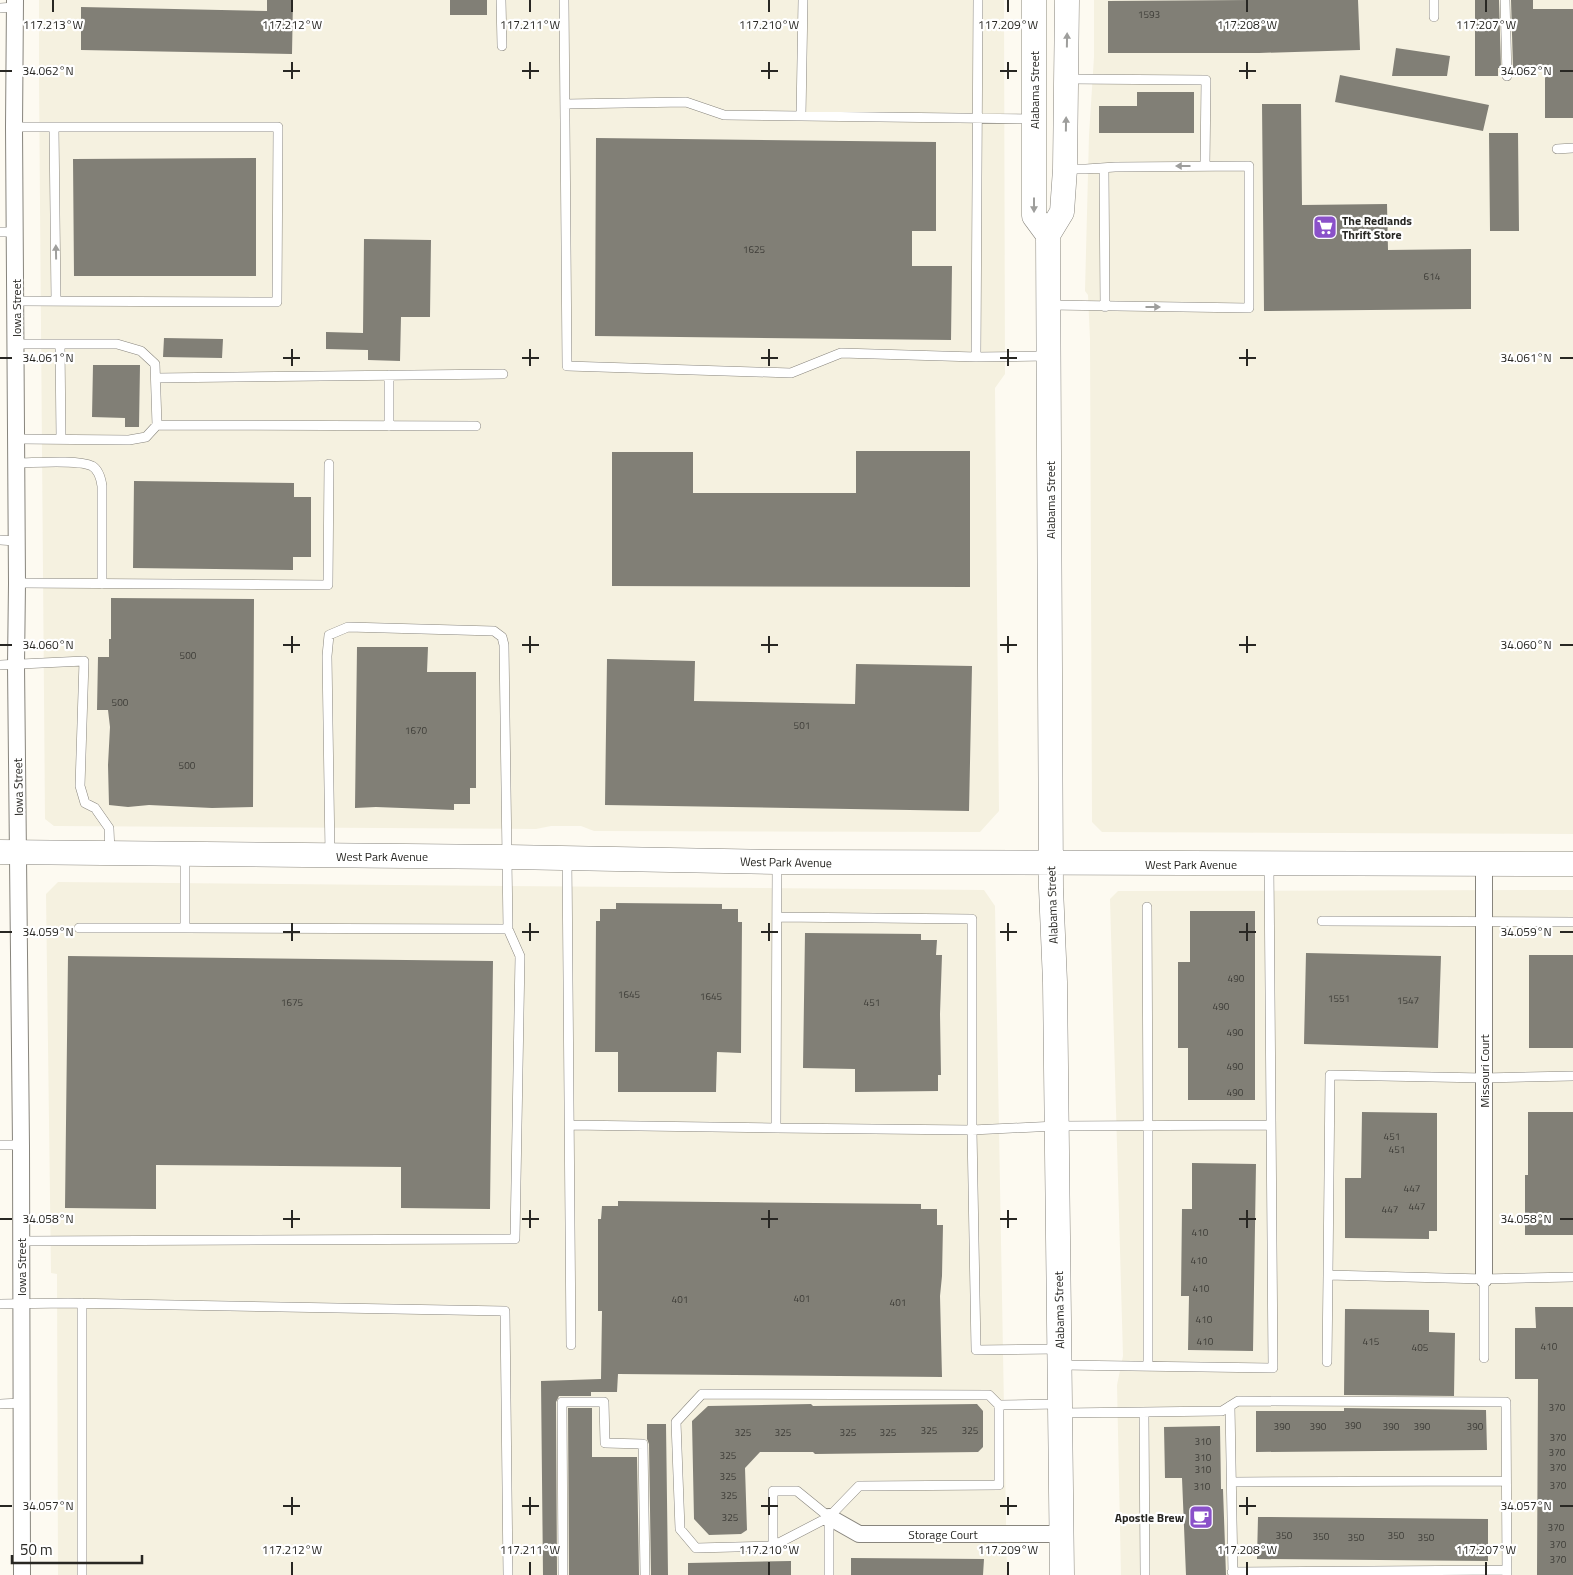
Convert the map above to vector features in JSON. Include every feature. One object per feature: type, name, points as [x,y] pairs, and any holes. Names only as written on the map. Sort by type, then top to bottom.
[{"type":"main road","name":"Alabama Street","points":[[1034,0],[1034,216],[1048,235],[1050,305],[1051,863],[1055,982],[1062,1575]]},
{"type":"main road","points":[[1048,235],[1062,212],[1065,169],[1067,0]]},
{"type":"main road","name":"West Park Avenue","points":[[9,852],[777,862],[1573,864]]},
{"type":"street","name":"Iowa Street","points":[[10,5],[14,127],[8,232],[16,301],[17,463],[8,540],[17,583],[8,665],[9,852],[21,1145],[22,1575]]},
{"type":"street","name":"Missouri Court","points":[[1484,864],[1484,1279]]},
{"type":"street","name":"Storage Court","points":[[829,1517],[859,1534],[1062,1534]]},
{"type":"lane","points":[[501,0],[502,46]]},
{"type":"lane","points":[[564,0],[567,366],[791,373],[841,353],[1050,356]]},
{"type":"lane","points":[[801,116],[803,0]]},
{"type":"lane","points":[[976,356],[978,0]]},
{"type":"lane","points":[[1434,0],[1434,17]]},
{"type":"lane","points":[[1505,0],[1506,76]]},
{"type":"lane","points":[[1066,80],[1206,80],[1205,166]]},
{"type":"lane","points":[[565,104],[686,102],[724,114],[1034,119]]},
{"type":"lane","points":[[14,127],[278,128],[277,302],[16,301]]},
{"type":"lane","points":[[54,127],[56,301]]},
{"type":"lane","points":[[1557,149],[1573,148]]},
{"type":"lane","points":[[1050,305],[1249,308],[1249,166],[1065,169]]},
{"type":"lane","points":[[1104,168],[1105,307]]},
{"type":"lane","points":[[16,344],[117,344],[141,351],[155,364],[157,424],[146,438],[129,440],[17,439]]},
{"type":"lane","points":[[60,344],[61,439]]},
{"type":"lane","points":[[156,378],[503,374]]},
{"type":"lane","points":[[389,376],[389,426]]},
{"type":"lane","points":[[157,424],[476,426]]},
{"type":"lane","points":[[17,463],[82,462],[94,467],[101,477],[102,486],[102,584]]},
{"type":"lane","points":[[17,583],[328,585],[329,464]]},
{"type":"lane","points":[[22,1241],[515,1239],[520,956],[508,929],[504,645],[502,637],[494,631],[348,627],[329,635],[327,656],[330,855]]},
{"type":"lane","points":[[8,665],[84,661],[80,786],[85,803],[95,808],[108,828],[110,853]]},
{"type":"lane","points":[[184,928],[185,855]]},
{"type":"lane","points":[[567,858],[571,1345]]},
{"type":"lane","points":[[776,1128],[777,862]]},
{"type":"lane","points":[[777,917],[972,919],[972,1130],[976,1350],[1148,1366],[1273,1368],[1269,864]]},
{"type":"lane","points":[[1147,907],[1148,1366]]},
{"type":"lane","points":[[1322,922],[1573,922]]},
{"type":"lane","points":[[79,928],[508,929]]},
{"type":"lane","points":[[1327,1362],[1330,1075],[1484,1078],[1573,1076]]},
{"type":"lane","points":[[570,1125],[972,1130],[1056,1126],[1271,1125]]},
{"type":"lane","points":[[0,1145],[21,1145]]},
{"type":"lane","points":[[1328,1275],[1484,1279],[1573,1277]]},
{"type":"lane","points":[[1484,1279],[1484,1358]]},
{"type":"lane","points":[[82,1303],[82,1575]]},
{"type":"lane","points":[[0,1304],[82,1303],[505,1311],[508,1575]]},
{"type":"lane","points":[[999,1405],[999,1485],[858,1486],[829,1517],[773,1546],[696,1548],[680,1529],[676,1422],[702,1394],[989,1395],[999,1405],[1144,1412],[1222,1411],[1230,1406],[1238,1401],[1506,1402],[1507,1572],[1232,1574],[1230,1406]]},
{"type":"lane","points":[[563,1575],[562,1402],[604,1402],[605,1443],[643,1444],[645,1575]]},
{"type":"lane","points":[[0,1404],[22,1404]]},
{"type":"lane","points":[[1144,1412],[1145,1575]]},
{"type":"lane","points":[[1232,1482],[1506,1481]]},
{"type":"lane","points":[[773,1546],[773,1491],[797,1491],[829,1517],[830,1575]]},
{"type":"shaded area","points":[[39,0],[1004,0],[1005,374],[995,388],[999,811],[980,832],[594,831],[581,826],[551,826],[536,829],[54,826],[45,819]]},
{"type":"shaded area","points":[[1094,0],[1573,0],[1573,834],[1102,832],[1092,822],[1090,339],[1088,295],[1085,291],[1089,135],[1094,57]]},
{"type":"shaded area","points":[[58,882],[984,890],[995,906],[1007,1575],[58,1575],[57,1274],[51,1273],[46,894]]},
{"type":"shaded area","points":[[1573,890],[1573,1575],[1121,1575],[1117,1385],[1123,1356],[1110,899],[1118,891]]},
{"type":"building","points":[[267,0],[293,0],[292,54],[81,50],[81,7],[267,11]]},
{"type":"building","points":[[450,0],[487,0],[487,15],[450,15]]},
{"type":"building","points":[[1358,0],[1360,50],[1259,53],[1108,53],[1108,1]]},
{"type":"building","points":[[1475,0],[1499,0],[1501,68],[1498,68],[1498,76],[1475,76]]},
{"type":"building","points":[[1511,0],[1533,0],[1533,9],[1573,9],[1573,118],[1545,118],[1545,67],[1513,68]]},
{"type":"building","points":[[1396,48],[1450,56],[1447,76],[1392,76]]},
{"type":"building","points":[[1340,75],[1489,105],[1483,131],[1335,102]]},
{"type":"building","points":[[1137,92],[1194,92],[1194,133],[1099,133],[1099,106],[1137,106]]},
{"type":"building","name":"The Redlands Thrift Store","points":[[1262,104],[1301,104],[1302,205],[1387,204],[1388,250],[1471,249],[1471,309],[1264,311]]},
{"type":"building","points":[[1489,133],[1518,133],[1519,231],[1490,231]]},
{"type":"building","points":[[596,138],[936,142],[936,231],[912,231],[912,266],[952,266],[951,340],[595,336]]},
{"type":"building","points":[[256,158],[256,276],[74,276],[73,159]]},
{"type":"building","points":[[364,239],[431,240],[430,317],[401,317],[400,361],[368,360],[368,350],[326,349],[326,332],[363,333]]},
{"type":"building","points":[[164,338],[223,339],[222,358],[163,357]]},
{"type":"building","points":[[93,365],[140,365],[139,427],[125,427],[125,418],[92,417]]},
{"type":"building","points":[[856,451],[970,451],[970,587],[612,586],[612,452],[693,452],[693,493],[856,493]]},
{"type":"building","points":[[134,481],[294,483],[294,497],[311,497],[311,557],[293,557],[293,570],[133,568]]},
{"type":"building","points":[[111,598],[254,599],[253,807],[212,808],[149,805],[128,807],[109,805],[108,765],[110,727],[108,710],[97,710],[98,657],[109,657]]},
{"type":"building","points":[[357,647],[428,647],[427,672],[476,672],[476,788],[470,788],[470,804],[454,804],[454,810],[355,808]]},
{"type":"building","points":[[607,659],[695,661],[694,701],[855,704],[856,664],[972,666],[969,811],[605,805]]},
{"type":"building","points":[[616,903],[722,904],[722,909],[738,909],[738,922],[742,922],[741,1053],[717,1052],[716,1092],[618,1092],[618,1052],[595,1052],[596,921],[600,921],[600,909],[616,909]]},
{"type":"building","points":[[1190,911],[1255,911],[1255,1100],[1188,1100],[1188,1048],[1178,1048],[1178,962],[1190,962]]},
{"type":"building","points":[[805,933],[921,934],[921,940],[937,940],[936,955],[942,955],[940,1014],[941,1075],[938,1075],[938,1091],[855,1092],[855,1069],[803,1068]]},
{"type":"building","points":[[1306,953],[1441,956],[1438,1048],[1304,1044]]},
{"type":"building","points":[[1529,955],[1573,955],[1573,1048],[1529,1048]]},
{"type":"building","points":[[68,956],[493,961],[490,1209],[401,1208],[401,1167],[156,1165],[156,1209],[65,1208]]},
{"type":"building","points":[[1362,1112],[1437,1113],[1437,1231],[1429,1231],[1429,1239],[1345,1238],[1345,1178],[1361,1178]]},
{"type":"building","points":[[1528,1112],[1573,1112],[1573,1235],[1525,1235],[1525,1175],[1528,1175]]},
{"type":"building","points":[[1192,1163],[1256,1164],[1253,1351],[1188,1350],[1189,1296],[1181,1296],[1182,1209],[1192,1209]]},
{"type":"building","points":[[618,1201],[921,1204],[921,1209],[937,1209],[937,1225],[943,1225],[940,1296],[942,1377],[618,1374],[617,1392],[591,1392],[591,1396],[559,1396],[556,1402],[557,1575],[543,1575],[541,1381],[601,1379],[602,1311],[598,1311],[598,1219],[601,1219],[602,1206],[618,1206]]},
{"type":"building","points":[[1535,1307],[1573,1307],[1573,1575],[1537,1575],[1538,1379],[1515,1379],[1515,1328],[1536,1328]]},
{"type":"building","points":[[1345,1309],[1429,1310],[1429,1332],[1455,1333],[1454,1396],[1344,1395]]},
{"type":"building","points":[[811,1404],[813,1406],[977,1404],[983,1411],[983,1447],[978,1452],[815,1454],[813,1452],[760,1452],[745,1468],[747,1530],[741,1534],[709,1535],[694,1519],[692,1421],[708,1406]]},
{"type":"building","points":[[568,1408],[592,1408],[592,1457],[637,1457],[639,1575],[569,1575]]},
{"type":"building","points":[[1344,1408],[1486,1410],[1487,1450],[1256,1452],[1256,1411],[1344,1411]]},
{"type":"building","points":[[647,1424],[666,1424],[668,1575],[651,1575]]},
{"type":"building","points":[[1220,1426],[1221,1489],[1223,1489],[1226,1575],[1186,1575],[1182,1478],[1165,1478],[1164,1427]]},
{"type":"building","points":[[1258,1517],[1488,1519],[1488,1561],[1257,1559]]},
{"type":"building","points":[[851,1558],[984,1559],[983,1575],[851,1575]]},
{"type":"building","points":[[791,1561],[791,1575],[688,1575],[688,1563]]},
{"type":"place","name":"The Redlands Thrift Store","points":[[1325,227]]},
{"type":"place","name":"Apostle Brew","points":[[1201,1517]]}]
